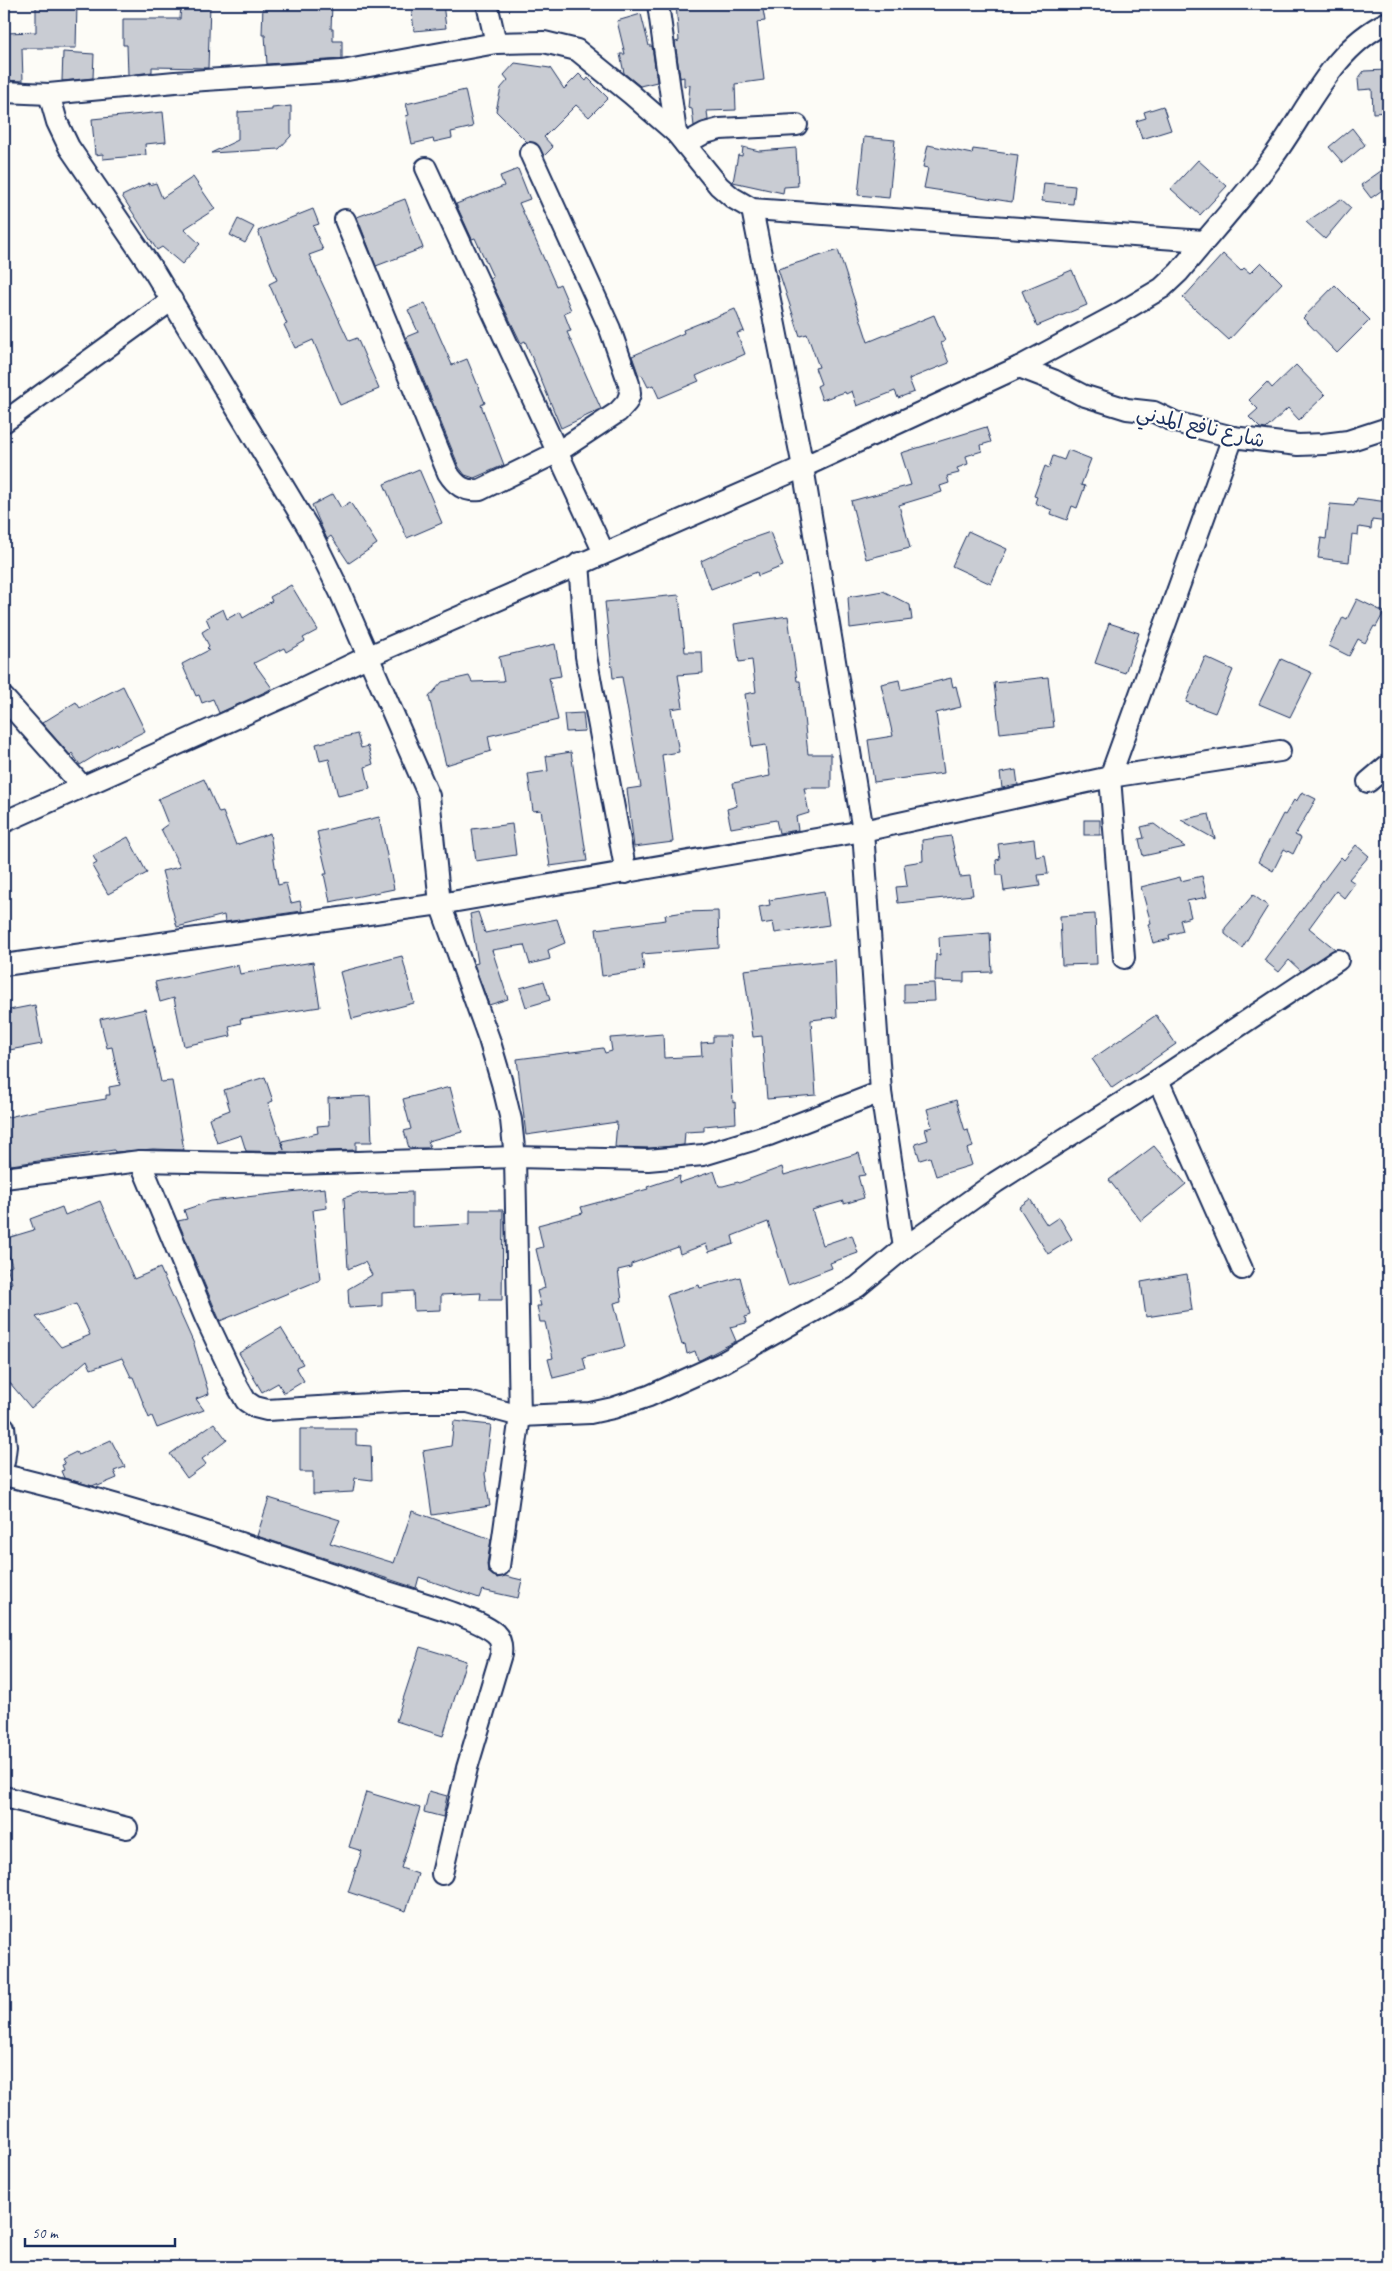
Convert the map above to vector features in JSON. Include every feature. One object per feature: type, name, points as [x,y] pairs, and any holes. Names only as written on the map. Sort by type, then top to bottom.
[{"type":"street","points":[[487,4],[496,43]]},
{"type":"street","points":[[658,4],[681,139]]},
{"type":"street","points":[[4,822],[290,694],[367,657],[803,467],[1019,367],[1118,314],[1162,288],[1179,272],[1271,160],[1337,62],[1358,40],[1388,22]]},
{"type":"street","points":[[4,92],[48,94],[280,74],[342,71],[496,43],[544,42],[577,50],[631,94],[681,139],[719,186],[733,198],[752,209],[1204,241]]},
{"type":"street","points":[[48,94],[56,122],[69,147],[138,246],[172,300],[309,529],[340,592],[429,796],[440,904],[489,1039],[511,1120],[515,1157],[520,1416],[499,1566]]},
{"type":"street","points":[[681,139],[720,129],[797,125]]},
{"type":"street","points":[[345,220],[454,483],[471,491],[480,490],[556,453],[618,412],[627,402],[630,394],[629,384],[610,329],[530,153]]},
{"type":"street","points":[[426,168],[556,453],[604,553]]},
{"type":"street","points":[[752,209],[803,467],[863,831],[881,1092],[904,1248]]},
{"type":"street","points":[[4,422],[172,300]]},
{"type":"street","name":"شارع نافع المدني","points":[[1019,367],[1100,401],[1127,409],[1154,412],[1175,422],[1232,437],[1298,445],[1324,444],[1348,441],[1388,428]]},
{"type":"street","points":[[1124,958],[1110,777],[1232,437]]},
{"type":"street","points":[[579,563],[586,656],[626,873]]},
{"type":"street","points":[[4,698],[82,786]]},
{"type":"street","points":[[4,965],[440,904],[626,873],[863,831],[1110,777],[1280,750]]},
{"type":"street","points":[[1368,782],[1388,765]]},
{"type":"street","points":[[140,1161],[205,1317],[238,1387],[246,1401],[256,1407],[267,1410],[377,1404],[468,1402],[520,1416],[590,1413],[649,1396],[722,1363],[857,1286],[904,1248],[996,1182],[1158,1080],[1338,960]]},
{"type":"street","points":[[1158,1080],[1242,1269]]},
{"type":"street","points":[[4,1178],[140,1161],[294,1164],[515,1157],[648,1160],[703,1154],[769,1135],[881,1092]]},
{"type":"street","points":[[4,1427],[6,1446],[4,1462]]},
{"type":"street","points":[[4,1475],[83,1494],[294,1561],[456,1615],[494,1633],[502,1646],[501,1654],[467,1768],[442,1874]]},
{"type":"street","points":[[4,1797],[127,1828]]},
{"type":"building","points":[[36,4],[77,4],[76,48],[22,48],[23,81],[4,80],[4,33],[36,32]]},
{"type":"building","points":[[181,4],[210,4],[208,68],[152,67],[152,72],[128,75],[127,45],[123,45],[123,19],[180,19]]},
{"type":"building","points":[[263,4],[332,4],[331,29],[333,29],[333,41],[342,41],[342,59],[267,64],[265,35],[262,35]]},
{"type":"building","points":[[411,4],[443,4],[446,28],[414,31]]},
{"type":"building","points":[[676,4],[762,4],[765,21],[757,22],[764,80],[735,84],[736,110],[707,111],[708,120],[694,126],[692,109],[688,108],[690,85],[684,86],[684,77],[680,78],[675,42],[679,41]]},
{"type":"building","points":[[641,14],[649,46],[652,46],[657,82],[640,86],[624,73],[620,54],[625,54],[617,21]]},
{"type":"building","points":[[63,52],[94,54],[93,78],[62,81]]},
{"type":"building","points":[[515,63],[550,68],[564,89],[579,74],[586,81],[588,78],[608,98],[589,117],[576,105],[544,137],[553,147],[544,156],[537,144],[527,142],[496,111],[501,88],[508,80],[504,75]]},
{"type":"building","points":[[1388,70],[1388,112],[1373,113],[1372,89],[1359,90],[1358,79],[1364,71]]},
{"type":"building","points":[[465,90],[473,127],[451,132],[452,138],[434,142],[433,139],[412,144],[406,116],[409,115],[406,104]]},
{"type":"building","points":[[291,106],[291,136],[279,149],[211,153],[238,140],[238,112],[272,110],[272,108]]},
{"type":"building","points":[[1163,106],[1171,130],[1142,139],[1136,121],[1146,118],[1144,112]]},
{"type":"building","points":[[163,112],[166,142],[145,144],[146,155],[103,159],[103,154],[95,155],[92,119]]},
{"type":"building","points":[[1352,128],[1365,145],[1343,163],[1329,147]]},
{"type":"building","points":[[864,137],[895,140],[889,198],[858,195]]},
{"type":"building","points":[[928,145],[972,154],[973,149],[1018,155],[1012,202],[924,188],[928,168],[923,167]]},
{"type":"building","points":[[743,147],[759,151],[796,148],[798,186],[784,187],[783,193],[733,182],[738,155],[742,156]]},
{"type":"building","points":[[1198,160],[1227,186],[1200,215],[1171,189]]},
{"type":"building","points":[[1388,166],[1388,186],[1371,198],[1361,185]]},
{"type":"building","points":[[518,169],[530,199],[519,203],[556,286],[560,284],[571,310],[564,313],[571,331],[567,332],[601,409],[561,428],[525,341],[521,343],[490,279],[493,277],[475,238],[472,239],[456,204],[504,186],[500,176]]},
{"type":"building","points":[[193,177],[215,209],[184,229],[200,244],[182,264],[162,247],[157,250],[122,196],[149,183],[149,185],[156,183],[162,198]]},
{"type":"building","points":[[1044,183],[1075,186],[1073,204],[1042,201]]},
{"type":"building","points":[[405,199],[423,248],[376,266],[357,217]]},
{"type":"building","points":[[1341,199],[1351,208],[1325,239],[1306,222]]},
{"type":"building","points":[[313,209],[319,224],[313,226],[323,250],[309,255],[349,341],[357,338],[379,389],[340,405],[313,340],[295,348],[284,325],[287,324],[269,284],[277,280],[258,231]]},
{"type":"building","points":[[238,219],[254,227],[245,243],[230,235]]},
{"type":"building","points":[[838,250],[868,342],[934,315],[945,341],[941,343],[949,363],[909,379],[914,392],[898,398],[895,391],[857,406],[852,391],[822,400],[817,386],[821,384],[815,368],[819,367],[807,334],[800,336],[778,269]]},
{"type":"building","points":[[1223,254],[1241,271],[1244,268],[1250,273],[1261,262],[1282,283],[1229,340],[1183,298]]},
{"type":"building","points":[[1072,270],[1087,305],[1037,326],[1022,291]]},
{"type":"building","points":[[1335,285],[1370,320],[1337,353],[1303,318]]},
{"type":"building","points":[[425,303],[452,365],[467,359],[485,403],[481,405],[504,465],[474,478],[465,475],[459,467],[406,337],[418,332],[408,310]]},
{"type":"building","points":[[735,309],[744,331],[737,333],[745,354],[696,376],[699,381],[659,398],[653,385],[648,387],[642,375],[639,376],[632,356],[684,333],[683,330]]},
{"type":"building","points":[[1296,365],[1325,395],[1299,420],[1288,408],[1266,429],[1260,428],[1249,417],[1258,409],[1249,400],[1267,382],[1272,388]]},
{"type":"building","points":[[986,427],[991,442],[981,445],[982,451],[966,456],[968,464],[957,468],[959,473],[947,476],[949,483],[940,486],[942,492],[899,505],[910,548],[866,559],[851,501],[911,485],[901,453]]},
{"type":"building","points":[[1068,450],[1091,459],[1081,485],[1085,486],[1077,508],[1072,506],[1067,520],[1051,514],[1052,510],[1035,503],[1037,497],[1034,496],[1045,466],[1049,468],[1053,456],[1064,460]]},
{"type":"building","points":[[419,469],[442,523],[407,538],[384,484]]},
{"type":"building","points":[[333,494],[341,508],[350,502],[377,544],[349,563],[331,536],[327,539],[312,505]]},
{"type":"building","points":[[1357,498],[1388,502],[1388,522],[1372,520],[1371,529],[1359,527],[1358,535],[1352,534],[1349,562],[1318,558],[1321,538],[1326,539],[1330,504],[1354,506]]},
{"type":"building","points":[[968,531],[1007,549],[991,584],[952,566]]},
{"type":"building","points":[[770,532],[783,566],[758,576],[757,572],[711,589],[701,561],[744,541]]},
{"type":"building","points":[[291,585],[318,630],[303,638],[305,641],[286,652],[284,648],[254,663],[272,688],[219,713],[213,699],[202,703],[199,695],[196,696],[182,664],[209,650],[202,632],[210,627],[206,618],[223,609],[227,619],[240,612],[243,618],[272,601],[270,597]]},
{"type":"building","points":[[883,591],[910,605],[912,620],[850,628],[848,597]]},
{"type":"building","points":[[679,595],[685,652],[702,652],[703,673],[678,675],[683,707],[671,709],[679,752],[662,755],[673,842],[634,847],[627,789],[641,787],[622,677],[613,678],[605,602]]},
{"type":"building","points":[[1357,599],[1384,612],[1365,643],[1358,639],[1349,656],[1329,646],[1343,617],[1347,619]]},
{"type":"building","points":[[788,616],[797,681],[800,681],[808,754],[831,754],[831,788],[804,788],[809,813],[796,817],[798,830],[779,833],[776,820],[731,828],[727,809],[737,806],[733,783],[770,776],[766,745],[752,747],[745,694],[756,692],[752,660],[739,662],[734,624]]},
{"type":"building","points":[[1109,623],[1139,633],[1125,673],[1095,663]]},
{"type":"building","points":[[555,644],[561,676],[549,678],[558,720],[488,736],[491,751],[446,765],[429,697],[442,682],[469,676],[472,682],[504,681],[499,657]]},
{"type":"building","points":[[1205,657],[1233,670],[1215,713],[1186,702]]},
{"type":"building","points":[[1281,659],[1312,673],[1290,717],[1259,704]]},
{"type":"building","points":[[1048,677],[1054,727],[1000,733],[994,683]]},
{"type":"building","points":[[951,678],[953,687],[956,686],[961,707],[936,713],[944,773],[874,782],[868,740],[893,736],[881,684],[899,680],[901,690]]},
{"type":"building","points":[[123,686],[145,731],[117,745],[116,743],[80,765],[72,753],[70,755],[42,723],[76,702],[80,708]]},
{"type":"building","points":[[583,713],[585,731],[566,732],[564,714]]},
{"type":"building","points":[[357,734],[361,748],[368,746],[373,764],[365,767],[370,789],[338,796],[329,759],[320,761],[316,744]]},
{"type":"building","points":[[571,752],[587,861],[550,866],[541,810],[533,811],[528,774],[548,771],[546,756]]},
{"type":"building","points":[[1016,770],[1018,785],[1002,788],[1000,773]]},
{"type":"building","points":[[204,779],[219,813],[223,812],[236,845],[270,833],[278,885],[286,883],[291,903],[300,901],[302,911],[225,922],[224,915],[177,927],[162,871],[180,867],[161,829],[168,824],[158,799]]},
{"type":"building","points":[[1302,792],[1316,799],[1295,835],[1301,838],[1293,854],[1284,849],[1273,871],[1258,862],[1283,814],[1285,815],[1294,800],[1296,802]]},
{"type":"building","points":[[1209,814],[1215,839],[1181,820]]},
{"type":"building","points":[[379,817],[394,889],[330,902],[324,874],[327,874],[317,832]]},
{"type":"building","points":[[1084,820],[1100,820],[1100,835],[1084,835]]},
{"type":"building","points":[[512,824],[516,855],[476,861],[472,829]]},
{"type":"building","points":[[1154,824],[1185,847],[1143,856],[1139,839],[1144,838],[1141,827]]},
{"type":"building","points":[[951,836],[960,877],[970,876],[973,895],[898,903],[896,887],[907,886],[904,864],[923,861],[922,840]]},
{"type":"building","points":[[128,837],[147,873],[108,894],[92,866],[97,863],[93,856]]},
{"type":"building","points":[[1034,839],[1036,857],[1045,855],[1048,874],[1038,875],[1040,886],[1004,891],[1002,875],[997,875],[996,860],[1000,859],[998,844]]},
{"type":"building","points":[[1356,845],[1369,856],[1349,879],[1355,883],[1344,898],[1336,891],[1309,928],[1335,949],[1301,971],[1289,960],[1279,972],[1264,960],[1341,857],[1344,860]]},
{"type":"building","points":[[1202,876],[1207,897],[1187,901],[1191,917],[1180,920],[1183,931],[1169,935],[1170,939],[1153,943],[1148,924],[1151,923],[1141,887],[1180,877],[1181,881]]},
{"type":"building","points":[[824,891],[829,925],[775,933],[773,922],[762,924],[759,907],[770,905],[769,900]]},
{"type":"building","points":[[1253,895],[1268,906],[1242,948],[1225,934],[1225,928]]},
{"type":"building","points":[[718,911],[719,948],[642,954],[644,970],[602,976],[596,929],[666,920],[665,915],[685,912]]},
{"type":"building","points":[[478,912],[485,933],[557,919],[565,943],[548,950],[550,959],[530,964],[524,945],[492,950],[508,999],[489,1005],[474,964],[478,963],[470,914]]},
{"type":"building","points":[[1095,914],[1097,964],[1062,965],[1060,916]]},
{"type":"building","points":[[990,933],[992,972],[964,973],[964,982],[935,981],[936,954],[940,955],[939,937]]},
{"type":"building","points":[[402,956],[414,1003],[352,1019],[340,972]]},
{"type":"building","points":[[835,960],[837,1017],[811,1020],[816,1095],[767,1099],[762,1036],[753,1037],[744,970]]},
{"type":"building","points":[[313,962],[320,1007],[240,1019],[241,1023],[229,1026],[231,1036],[184,1046],[174,998],[160,1002],[155,982],[238,965],[240,974]]},
{"type":"building","points":[[544,981],[550,1000],[526,1007],[520,988]]},
{"type":"building","points":[[934,983],[935,1001],[904,1002],[904,984]]},
{"type":"building","points":[[35,1005],[42,1044],[4,1051],[4,1011]]},
{"type":"building","points":[[145,1009],[161,1082],[172,1081],[184,1150],[153,1149],[115,1152],[114,1150],[11,1165],[4,1134],[4,1118],[106,1099],[106,1095],[110,1095],[109,1087],[120,1085],[112,1047],[107,1048],[100,1019]]},
{"type":"building","points":[[1156,1015],[1176,1044],[1112,1088],[1092,1059]]},
{"type":"building","points":[[663,1034],[664,1058],[702,1056],[701,1043],[713,1042],[713,1036],[730,1036],[733,1103],[735,1102],[736,1123],[704,1126],[704,1131],[685,1132],[684,1145],[651,1148],[615,1147],[617,1122],[526,1135],[517,1059],[603,1048],[605,1053],[612,1051],[610,1038]]},
{"type":"building","points":[[265,1077],[273,1101],[268,1103],[284,1150],[282,1141],[318,1133],[317,1126],[329,1125],[328,1098],[370,1096],[372,1142],[356,1142],[356,1150],[294,1152],[246,1151],[241,1135],[217,1143],[209,1118],[230,1110],[224,1090]]},
{"type":"building","points":[[450,1087],[462,1132],[428,1141],[430,1148],[409,1148],[404,1131],[411,1129],[403,1099]]},
{"type":"building","points":[[956,1100],[965,1131],[968,1130],[973,1147],[967,1149],[972,1165],[936,1176],[930,1157],[920,1160],[915,1144],[928,1140],[925,1129],[932,1127],[927,1109]]},
{"type":"building","points":[[1154,1146],[1186,1184],[1141,1221],[1109,1180]]},
{"type":"building","points":[[859,1153],[865,1175],[858,1176],[864,1198],[844,1204],[844,1201],[812,1210],[823,1245],[852,1235],[858,1253],[830,1263],[832,1268],[788,1285],[768,1222],[732,1236],[734,1244],[709,1252],[706,1244],[680,1254],[678,1247],[631,1264],[631,1267],[618,1270],[622,1301],[614,1303],[625,1347],[583,1357],[586,1370],[553,1378],[548,1359],[553,1358],[545,1322],[540,1322],[537,1306],[541,1306],[537,1291],[545,1288],[536,1249],[543,1247],[538,1225],[583,1213],[581,1207],[648,1189],[647,1187],[680,1176],[679,1183],[714,1171],[719,1186],[723,1186],[739,1183],[782,1167],[784,1175]]},
{"type":"building","points":[[325,1188],[327,1208],[313,1210],[320,1280],[220,1321],[178,1221],[187,1219],[184,1210],[211,1201]]},
{"type":"building","points":[[360,1192],[361,1194],[412,1192],[412,1227],[470,1224],[470,1210],[503,1210],[502,1300],[480,1300],[481,1293],[441,1295],[441,1310],[414,1311],[413,1291],[382,1293],[382,1306],[349,1308],[348,1289],[372,1275],[365,1262],[348,1269],[344,1198]]},
{"type":"building","points":[[1030,1199],[1047,1225],[1059,1217],[1072,1239],[1048,1254],[1019,1207]]},
{"type":"building","points":[[100,1201],[134,1279],[160,1268],[194,1344],[209,1394],[196,1399],[204,1410],[157,1428],[152,1416],[149,1418],[133,1377],[131,1377],[122,1358],[91,1369],[87,1360],[31,1408],[4,1376],[4,1286],[12,1283],[7,1268],[12,1266],[4,1239],[34,1230],[30,1219],[62,1207],[65,1215]],"holes":[[[76,1304],[90,1335],[61,1347],[36,1317]]]},
{"type":"building","points":[[1187,1274],[1192,1310],[1146,1317],[1141,1282]]},
{"type":"building","points":[[740,1277],[750,1315],[745,1317],[746,1323],[730,1327],[736,1341],[700,1360],[698,1360],[695,1351],[687,1354],[685,1344],[682,1345],[667,1295],[699,1285],[700,1288]]},
{"type":"building","points":[[281,1328],[303,1364],[296,1367],[304,1381],[284,1393],[278,1383],[262,1392],[239,1353]]},
{"type":"building","points":[[454,1421],[491,1425],[485,1474],[490,1506],[432,1515],[423,1451],[451,1446]]},
{"type":"building","points":[[214,1423],[227,1440],[202,1459],[206,1464],[187,1478],[170,1454]]},
{"type":"building","points":[[300,1429],[356,1429],[356,1445],[371,1446],[372,1480],[355,1478],[353,1492],[313,1494],[313,1472],[300,1472]]},
{"type":"building","points":[[111,1440],[125,1467],[114,1471],[117,1478],[98,1486],[97,1484],[92,1486],[64,1478],[61,1471],[64,1470],[62,1465],[65,1464],[62,1459],[76,1452],[78,1455]]},
{"type":"building","points":[[269,1498],[340,1520],[330,1543],[394,1563],[412,1511],[491,1539],[487,1564],[488,1572],[497,1578],[505,1576],[522,1580],[518,1598],[482,1590],[479,1598],[419,1577],[416,1588],[257,1536]]},
{"type":"building","points":[[420,1647],[466,1661],[443,1736],[396,1721]]},
{"type":"building","points":[[429,1791],[447,1796],[443,1817],[424,1812]]},
{"type":"building","points":[[366,1792],[420,1808],[401,1868],[418,1874],[406,1911],[348,1892],[362,1851],[349,1847]]}]
